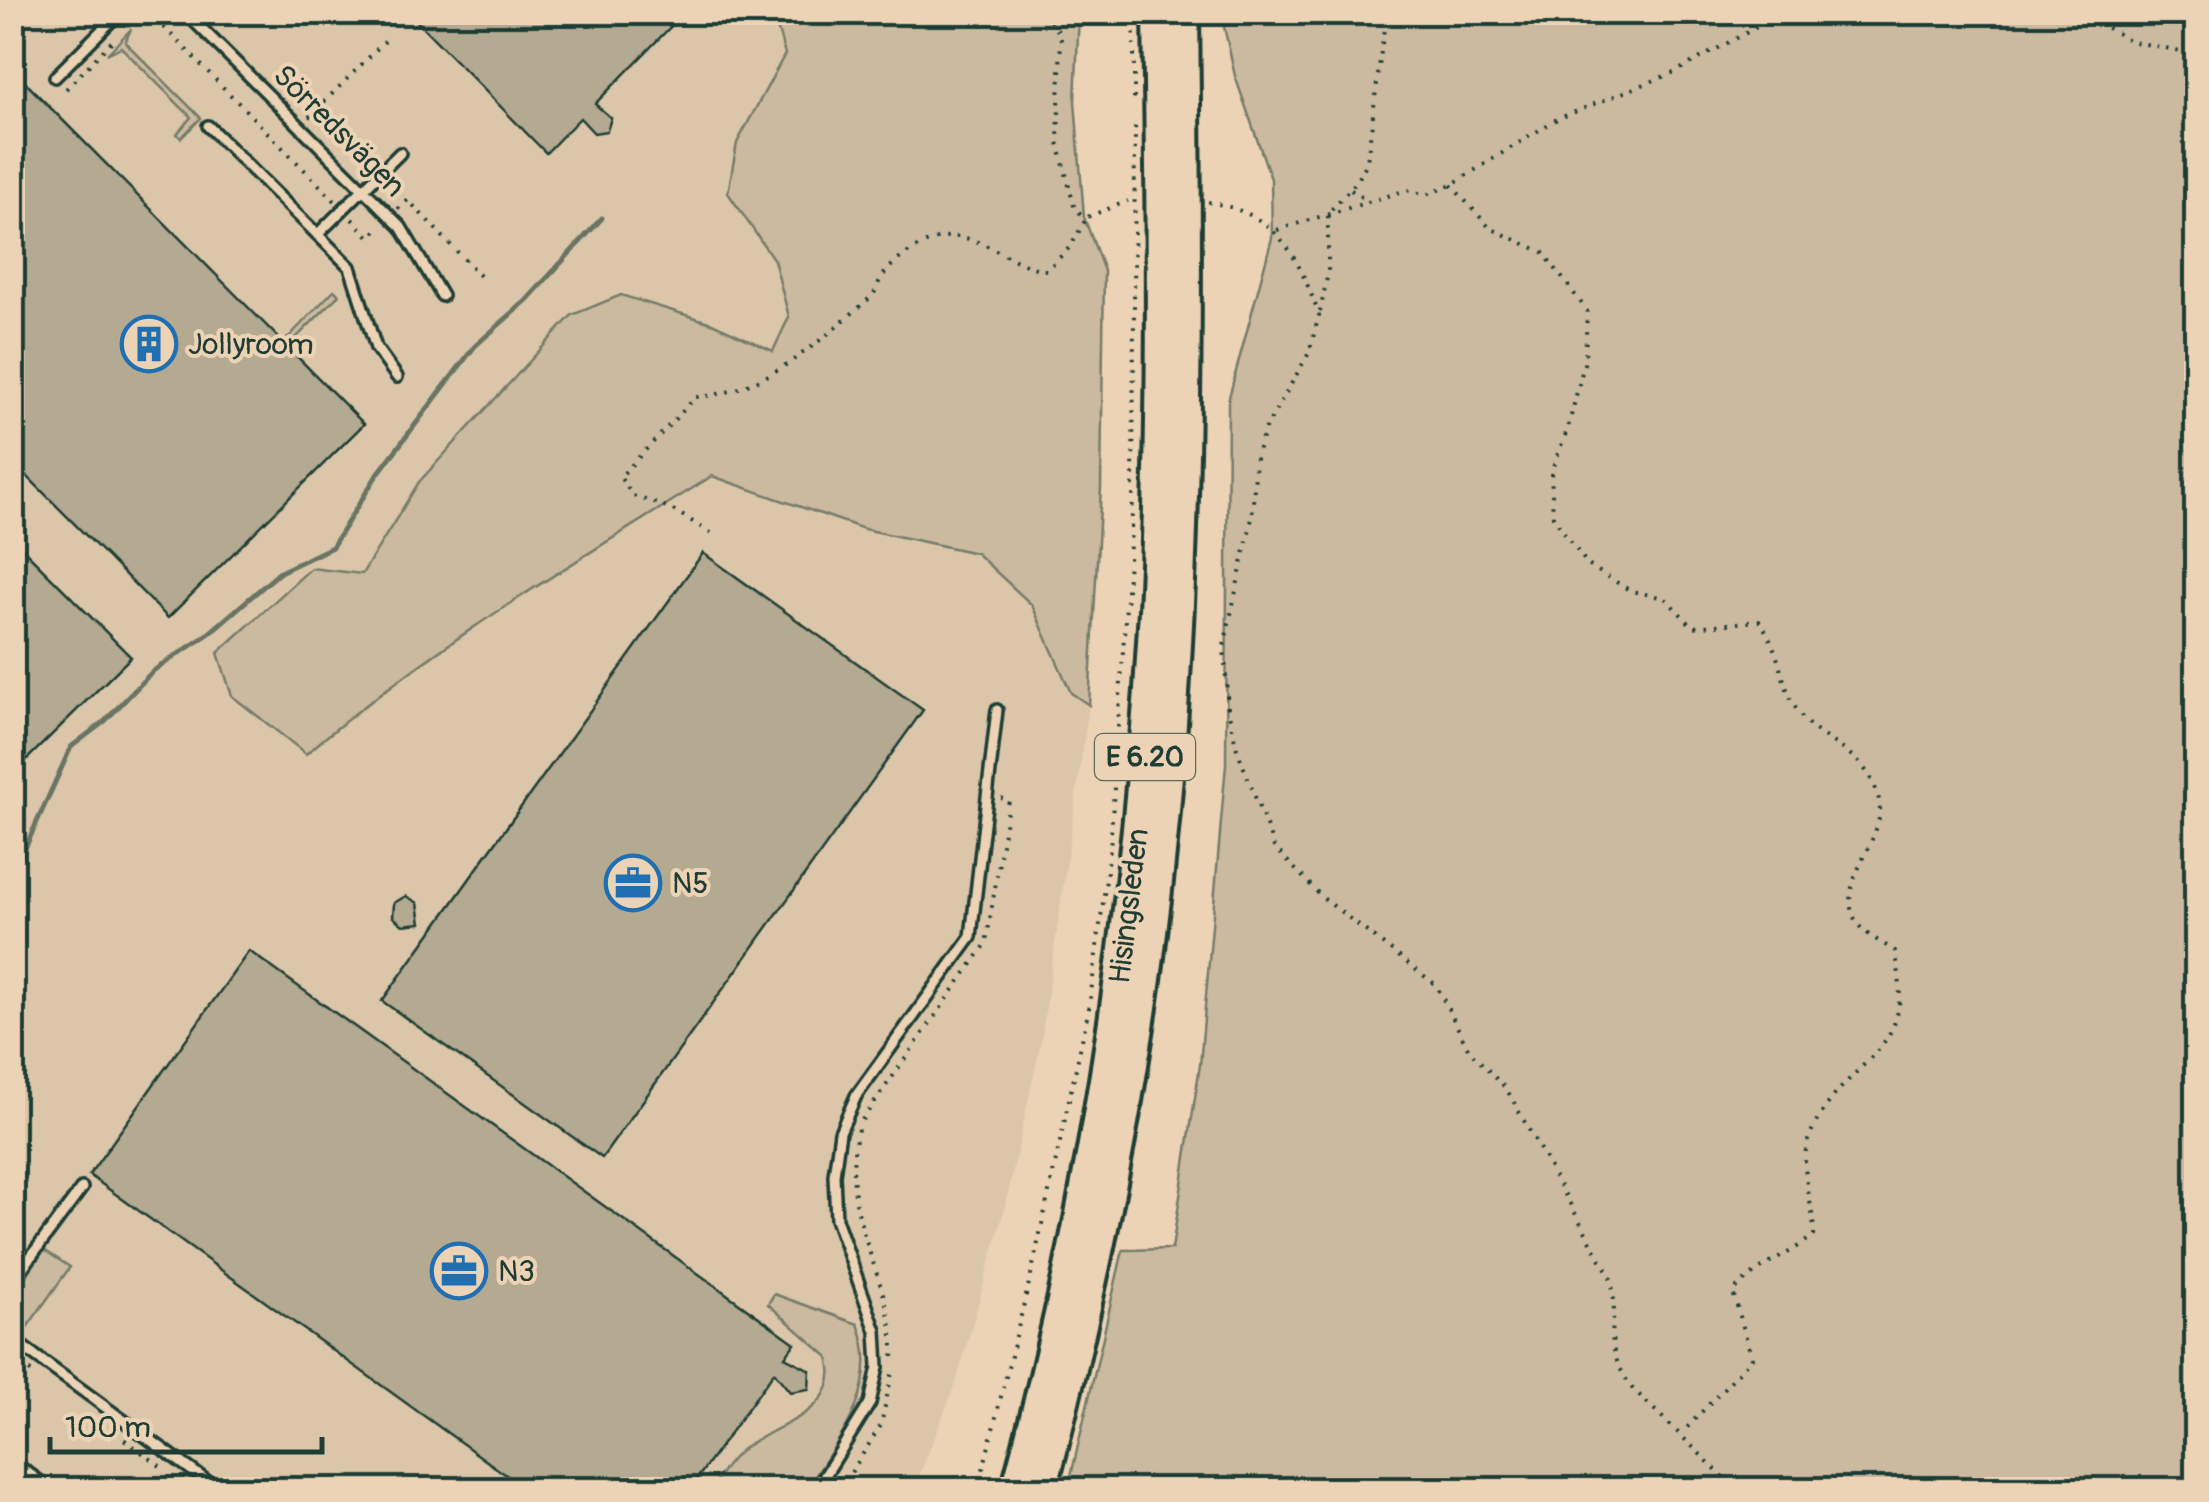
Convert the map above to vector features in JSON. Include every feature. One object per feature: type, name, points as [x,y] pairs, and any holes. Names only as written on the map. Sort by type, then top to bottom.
[{"type":"highway","name":"Hisingsleden","points":[[1017,1490],[1077,1238],[1098,1124],[1124,953],[1144,771],[1162,390],[1160,12]]},
{"type":"highway","name":"Hisingsleden","points":[[1041,1490],[1089,1290],[1144,984],[1173,698],[1184,431],[1183,12]]},
{"type":"highway","points":[[1058,1490],[1100,1310],[1089,1290]]},
{"type":"highway","points":[[1000,1490],[1010,1459],[1028,1447]]},
{"type":"street","points":[[12,1467],[44,1490]]},
{"type":"lane","points":[[54,77],[120,12]]},
{"type":"lane","name":"Sörredsvägen","points":[[185,12],[400,227],[442,296]]},
{"type":"lane","points":[[208,126],[320,232],[350,267],[376,348],[397,377]]},
{"type":"lane","points":[[320,232],[400,153]]},
{"type":"lane","points":[[816,1490],[870,1403],[878,1367],[876,1330],[836,1220],[834,1174],[840,1132],[856,1096],[971,937],[997,710]]},
{"type":"lane","points":[[12,1282],[82,1188]]},
{"type":"lane","points":[[12,1339],[219,1490]]},
{"type":"path","points":[[66,89],[140,12]]},
{"type":"path","points":[[1044,12],[1061,35],[1060,160],[1075,210],[1087,218]]},
{"type":"path","points":[[978,1490],[1031,1274],[1088,1008],[1111,837],[1133,500],[1133,12]]},
{"type":"path","points":[[1386,12],[1366,162],[1350,190],[1328,213],[1328,273],[1309,353],[1264,431],[1256,458],[1252,518],[1224,646],[1228,710],[1237,749],[1274,847],[1293,872],[1436,986],[1469,1050],[1507,1090],[1610,1276],[1614,1294],[1611,1351],[1619,1370],[1632,1388],[1737,1490]]},
{"type":"path","points":[[1277,230],[1408,190],[1426,195],[1450,185],[1557,120],[1675,72],[1784,12]]},
{"type":"path","points":[[2080,12],[2130,42],[2196,54]]},
{"type":"path","points":[[281,146],[388,38]]},
{"type":"path","points":[[1450,185],[1490,228],[1543,252],[1586,311],[1585,360],[1568,428],[1551,471],[1553,517],[1588,565],[1630,591],[1665,598],[1692,627],[1759,621],[1775,641],[1783,678],[1800,715],[1858,760],[1878,796],[1882,817],[1852,886],[1853,910],[1862,929],[1895,951],[1903,985],[1900,1014],[1888,1041],[1837,1091],[1808,1138],[1806,1175],[1814,1235],[1791,1254],[1750,1273],[1734,1292],[1752,1358],[1682,1433]]},
{"type":"path","points":[[1350,190],[1368,202]]},
{"type":"path","points":[[710,533],[670,508],[633,496],[620,477],[696,398],[730,396],[816,345],[874,294],[882,277],[897,262],[928,242],[949,237],[972,241],[1029,268],[1046,270],[1071,246],[1087,218],[1128,200]]},
{"type":"path","points":[[1208,202],[1242,208],[1277,230],[1319,315]]},
{"type":"path","points":[[840,1490],[881,1424],[893,1360],[888,1318],[855,1214],[856,1138],[866,1114],[986,944],[1009,800],[989,794]]},
{"type":"shaded area","points":[[12,13],[773,13],[785,54],[737,143],[728,193],[774,261],[789,317],[772,351],[712,323],[419,482],[361,575],[306,754],[367,701],[462,633],[712,476],[864,529],[976,553],[1032,605],[1071,693],[1089,705],[1041,1042],[1004,1212],[956,1383],[914,1489],[13,1489]]},
{"type":"shaded area","points":[[773,13],[1079,13],[1075,101],[1084,217],[1104,271],[1101,488],[1089,705],[1071,693],[1032,605],[976,553],[864,529],[712,476],[453,642],[306,754],[232,696],[218,653],[311,568],[362,574],[419,482],[572,315],[621,295],[712,323],[773,351],[789,317],[774,260],[728,193],[737,143],[785,54]]},
{"type":"shaded area","points":[[1221,13],[2196,13],[2196,1489],[1068,1489],[1123,1250],[1172,1249],[1200,1065],[1226,764],[1228,401],[1272,238],[1271,179],[1235,76]]},
{"type":"shaded area","points":[[131,29],[125,42],[201,118],[181,138],[177,134],[191,117],[121,47],[107,54]]},
{"type":"shaded area","points":[[334,290],[339,295],[289,345],[285,341]]},
{"type":"shaded area","points":[[44,1250],[70,1267],[23,1333],[13,1322],[13,1296]]},
{"type":"shaded area","points":[[774,1294],[858,1324],[865,1369],[861,1391],[844,1432],[806,1489],[710,1489],[740,1451],[805,1413],[826,1390],[830,1375],[828,1357],[768,1304]]},
{"type":"building","points":[[408,12],[685,12],[595,104],[611,118],[607,131],[594,133],[580,118],[546,153]]},
{"type":"building","name":"Jollyroom","points":[[12,69],[364,424],[168,618],[12,461]]},
{"type":"building","points":[[12,538],[131,657],[12,774]]},
{"type":"building","name":"N5","points":[[703,553],[923,710],[602,1158],[382,1001]]},
{"type":"building","points":[[406,896],[418,903],[421,923],[403,925],[393,917],[394,903]]},
{"type":"building","name":"N3","points":[[249,951],[795,1343],[785,1357],[810,1370],[809,1389],[790,1392],[774,1372],[689,1490],[527,1490],[89,1175]]},
{"type":"waterway","points":[[12,877],[71,747],[105,721],[153,671],[207,635],[280,572],[332,547],[377,475],[475,346],[527,300],[602,218]]},
{"type":"place","name":"Jollyroom","points":[[149,344]]},
{"type":"place","name":"N5","points":[[633,883]]},
{"type":"place","name":"N3","points":[[459,1271]]}]
